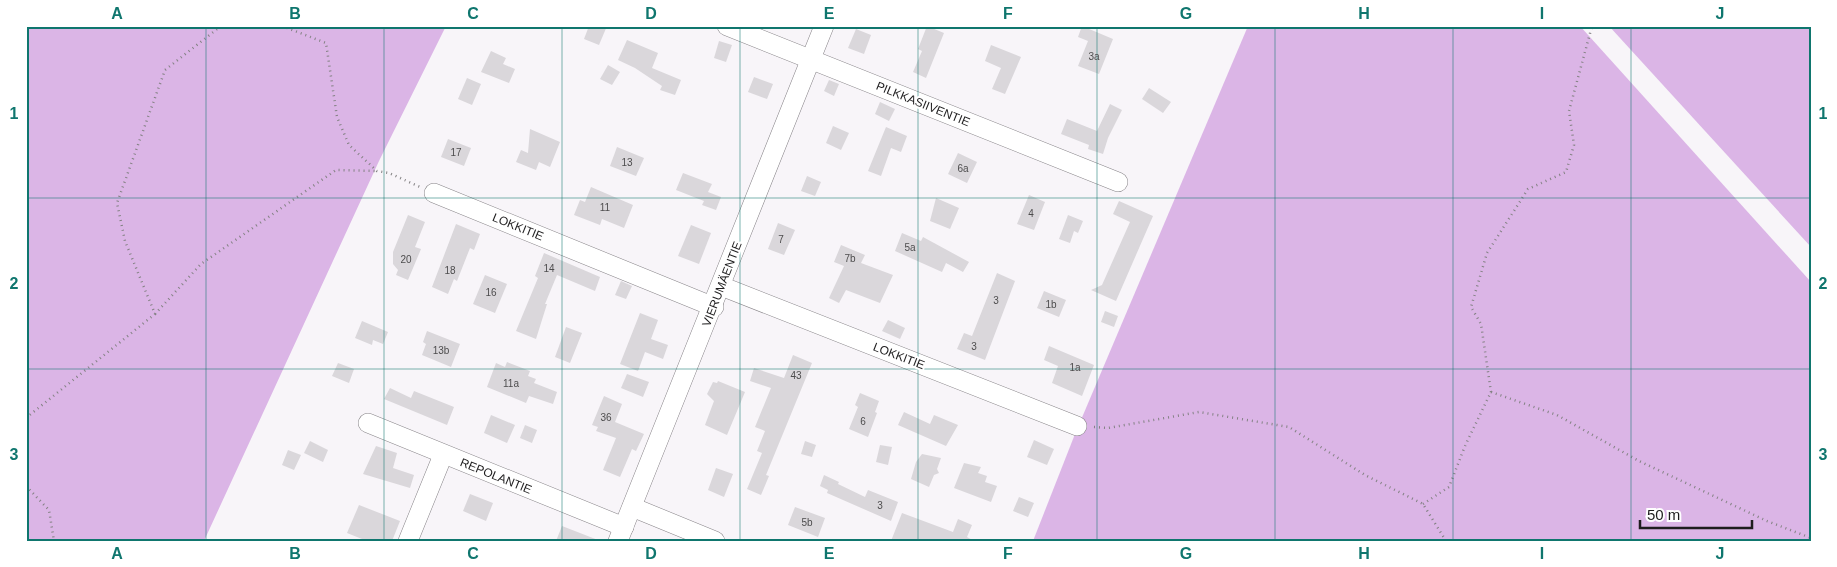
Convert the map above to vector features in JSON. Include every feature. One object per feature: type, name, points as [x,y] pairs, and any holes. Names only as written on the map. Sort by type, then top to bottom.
[{"type":"street","name":"PILKKASIIVENTIE","points":[[727,26],[1118,182]]},
{"type":"street","name":"VIERUMÄENTIE","points":[[621,534],[714,307],[824,26]]},
{"type":"street","name":"LOKKITIE","points":[[434,193],[714,307]]},
{"type":"street","name":"LOKKITIE","points":[[721,286],[1077,426]]},
{"type":"street","name":"REPOLANTIE","points":[[368,423],[621,534]]},
{"type":"street","points":[[408,541],[443,455]]},
{"type":"street","points":[[632,507],[715,541]]},
{"type":"path","points":[[155,314],[125,241],[118,203],[165,70],[222,26]]},
{"type":"path","points":[[282,26],[326,43],[337,118],[349,145],[378,171]]},
{"type":"path","points":[[1424,504],[1449,487],[1465,446],[1491,392],[1481,324],[1471,307],[1487,253],[1528,189],[1566,172],[1574,145],[1569,112],[1592,26]]},
{"type":"path","points":[[26,418],[155,314],[201,264],[336,170],[389,173],[434,193]]},
{"type":"path","points":[[1491,392],[1557,415],[1639,461],[1767,521],[1811,538]]},
{"type":"path","points":[[1077,426],[1108,428],[1199,412],[1289,427],[1365,475],[1424,504],[1446,541]]},
{"type":"path","points":[[26,486],[49,510],[54,541]]},
{"type":"shaded area","points":[[26,26],[446,26],[379,161],[204,541],[26,541]]},
{"type":"shaded area","points":[[1248,26],[1580,26],[1811,282],[1811,541],[1033,541],[1075,434]]},
{"type":"shaded area","points":[[1609,26],[1811,26],[1811,247]]},
{"type":"building","points":[[589,26],[607,26],[599,45],[584,39]]},
{"type":"building","points":[[927,26],[944,33],[926,78],[913,72],[922,51],[918,49]]},
{"type":"building","points":[[1082,26],[1113,39],[1099,74],[1078,66],[1088,41],[1078,37]]},
{"type":"building","points":[[856,29],[871,35],[864,54],[848,48]]},
{"type":"building","points":[[627,40],[658,53],[652,68],[681,80],[675,95],[660,90],[662,86],[635,68],[618,60]]},
{"type":"building","points":[[719,41],[732,45],[726,62],[714,58]]},
{"type":"building","points":[[991,45],[1021,57],[1005,94],[992,89],[1001,68],[985,61]]},
{"type":"building","points":[[491,51],[506,58],[503,64],[515,69],[509,83],[481,72]]},
{"type":"building","points":[[608,65],[620,72],[612,85],[600,79]]},
{"type":"building","points":[[754,77],[773,84],[767,99],[748,92]]},
{"type":"building","points":[[467,78],[481,84],[472,105],[458,99]]},
{"type":"building","points":[[829,80],[839,84],[834,96],[824,91]]},
{"type":"building","points":[[1149,88],[1171,102],[1163,113],[1142,99]]},
{"type":"building","points":[[880,102],[895,109],[889,121],[875,114]]},
{"type":"building","points":[[1110,104],[1122,110],[1108,138],[1103,154],[1088,149],[1089,145],[1061,134],[1067,119],[1097,131]]},
{"type":"building","points":[[833,126],[849,133],[841,150],[826,143]]},
{"type":"building","points":[[886,127],[907,136],[901,152],[891,148],[881,176],[868,171]]},
{"type":"building","points":[[530,129],[560,142],[550,167],[539,162],[536,170],[516,162],[521,150],[528,153]]},
{"type":"building","points":[[448,139],[471,148],[464,166],[441,157]]},
{"type":"building","points":[[617,147],[644,158],[636,176],[610,166]]},
{"type":"building","points":[[958,153],[977,162],[967,183],[948,174]]},
{"type":"building","points":[[683,173],[712,184],[708,192],[721,197],[716,210],[702,205],[704,201],[676,190]]},
{"type":"building","points":[[807,176],[821,182],[815,196],[801,191]]},
{"type":"building","points":[[591,187],[633,205],[624,228],[602,219],[600,225],[574,215],[580,200],[585,202]]},
{"type":"building","points":[[1029,195],[1045,202],[1034,230],[1017,224]]},
{"type":"building","points":[[936,198],[959,208],[950,229],[930,221]]},
{"type":"building","points":[[1119,201],[1153,216],[1116,301],[1091,290],[1102,285],[1130,222],[1113,214]]},
{"type":"building","points":[[408,215],[425,222],[415,247],[421,249],[408,280],[396,275],[398,270],[393,264],[393,252]]},
{"type":"building","points":[[1068,215],[1083,221],[1078,233],[1074,231],[1070,243],[1059,239]]},
{"type":"building","points":[[778,223],[795,230],[784,255],[768,249]]},
{"type":"building","points":[[456,224],[480,234],[474,250],[470,248],[457,281],[454,279],[448,294],[432,287]]},
{"type":"building","points":[[691,225],[711,233],[699,264],[678,256]]},
{"type":"building","points":[[902,233],[921,241],[923,237],[969,262],[963,272],[946,263],[942,272],[895,251]]},
{"type":"building","points":[[841,245],[865,255],[861,263],[893,275],[880,303],[846,290],[839,303],[829,298],[844,266],[834,262]]},
{"type":"building","points":[[544,253],[600,277],[595,291],[557,275],[545,304],[547,304],[536,339],[516,331],[538,278],[535,276]]},
{"type":"building","points":[[997,273],[1015,281],[985,360],[957,349],[964,333],[972,336]]},
{"type":"building","points":[[485,275],[507,284],[495,313],[473,304]]},
{"type":"building","points":[[621,281],[632,286],[626,299],[615,295]]},
{"type":"building","points":[[1044,291],[1066,300],[1059,317],[1037,308]]},
{"type":"building","points":[[1105,311],[1118,316],[1114,327],[1101,322]]},
{"type":"building","points":[[640,313],[658,320],[651,339],[668,345],[663,359],[645,352],[638,371],[620,364]]},
{"type":"building","points":[[888,320],[905,328],[900,339],[882,331]]},
{"type":"building","points":[[362,321],[388,332],[383,344],[373,340],[372,345],[355,338]]},
{"type":"building","points":[[566,327],[582,333],[570,363],[555,357]]},
{"type":"building","points":[[427,331],[460,344],[451,367],[422,355],[426,344],[423,342]]},
{"type":"building","points":[[1049,346],[1094,365],[1082,396],[1052,383],[1058,366],[1044,360]]},
{"type":"building","points":[[793,355],[812,363],[766,475],[769,476],[761,495],[747,489],[762,453],[757,451],[765,431],[755,427],[771,388],[750,381],[754,368],[784,378]]},
{"type":"building","points":[[507,362],[530,371],[528,376],[536,379],[534,383],[557,392],[553,404],[529,396],[526,403],[487,387],[496,363],[505,367]]},
{"type":"building","points":[[338,363],[354,369],[349,383],[332,376]]},
{"type":"building","points":[[627,374],[649,382],[643,397],[621,388]]},
{"type":"building","points":[[718,381],[745,392],[727,435],[705,425],[714,401],[707,394],[713,382],[717,383]]},
{"type":"building","points":[[390,388],[411,398],[414,391],[454,407],[447,425],[384,399]]},
{"type":"building","points":[[860,393],[879,401],[875,412],[877,413],[868,437],[849,429],[858,407],[855,405]]},
{"type":"building","points":[[604,396],[622,404],[615,422],[644,434],[636,451],[632,449],[620,477],[603,470],[616,438],[596,431],[598,427],[592,425]]},
{"type":"building","points":[[904,412],[930,424],[934,415],[958,425],[946,446],[898,425]]},
{"type":"building","points":[[491,415],[515,425],[507,443],[484,433]]},
{"type":"building","points":[[525,425],[537,430],[532,443],[520,438]]},
{"type":"building","points":[[1034,440],[1054,449],[1047,465],[1027,457]]},
{"type":"building","points":[[310,441],[328,450],[323,462],[304,453]]},
{"type":"building","points":[[805,441],[816,445],[812,457],[801,454]]},
{"type":"building","points":[[880,445],[892,447],[888,465],[876,462]]},
{"type":"building","points":[[376,446],[397,453],[393,468],[414,475],[410,488],[363,474]]},
{"type":"building","points":[[288,450],[301,455],[294,470],[282,465]]},
{"type":"building","points":[[922,454],[941,458],[937,469],[939,473],[934,475],[929,487],[911,479],[916,462]]},
{"type":"building","points":[[964,463],[981,467],[978,473],[987,476],[985,482],[997,486],[991,502],[954,488]]},
{"type":"building","points":[[716,468],[733,474],[724,497],[708,490]]},
{"type":"building","points":[[824,475],[865,497],[868,490],[898,502],[891,521],[827,493],[828,490],[820,486]]},
{"type":"building","points":[[470,494],[493,503],[486,521],[463,511]]},
{"type":"building","points":[[1019,497],[1034,503],[1028,517],[1013,511]]},
{"type":"building","points":[[359,505],[400,521],[392,541],[367,541],[347,533]]},
{"type":"building","points":[[795,507],[825,518],[818,537],[788,525]]},
{"type":"building","points":[[902,513],[953,532],[958,519],[972,525],[967,537],[974,541],[891,541]]},
{"type":"building","points":[[562,526],[598,540],[598,541],[556,541]]}]
